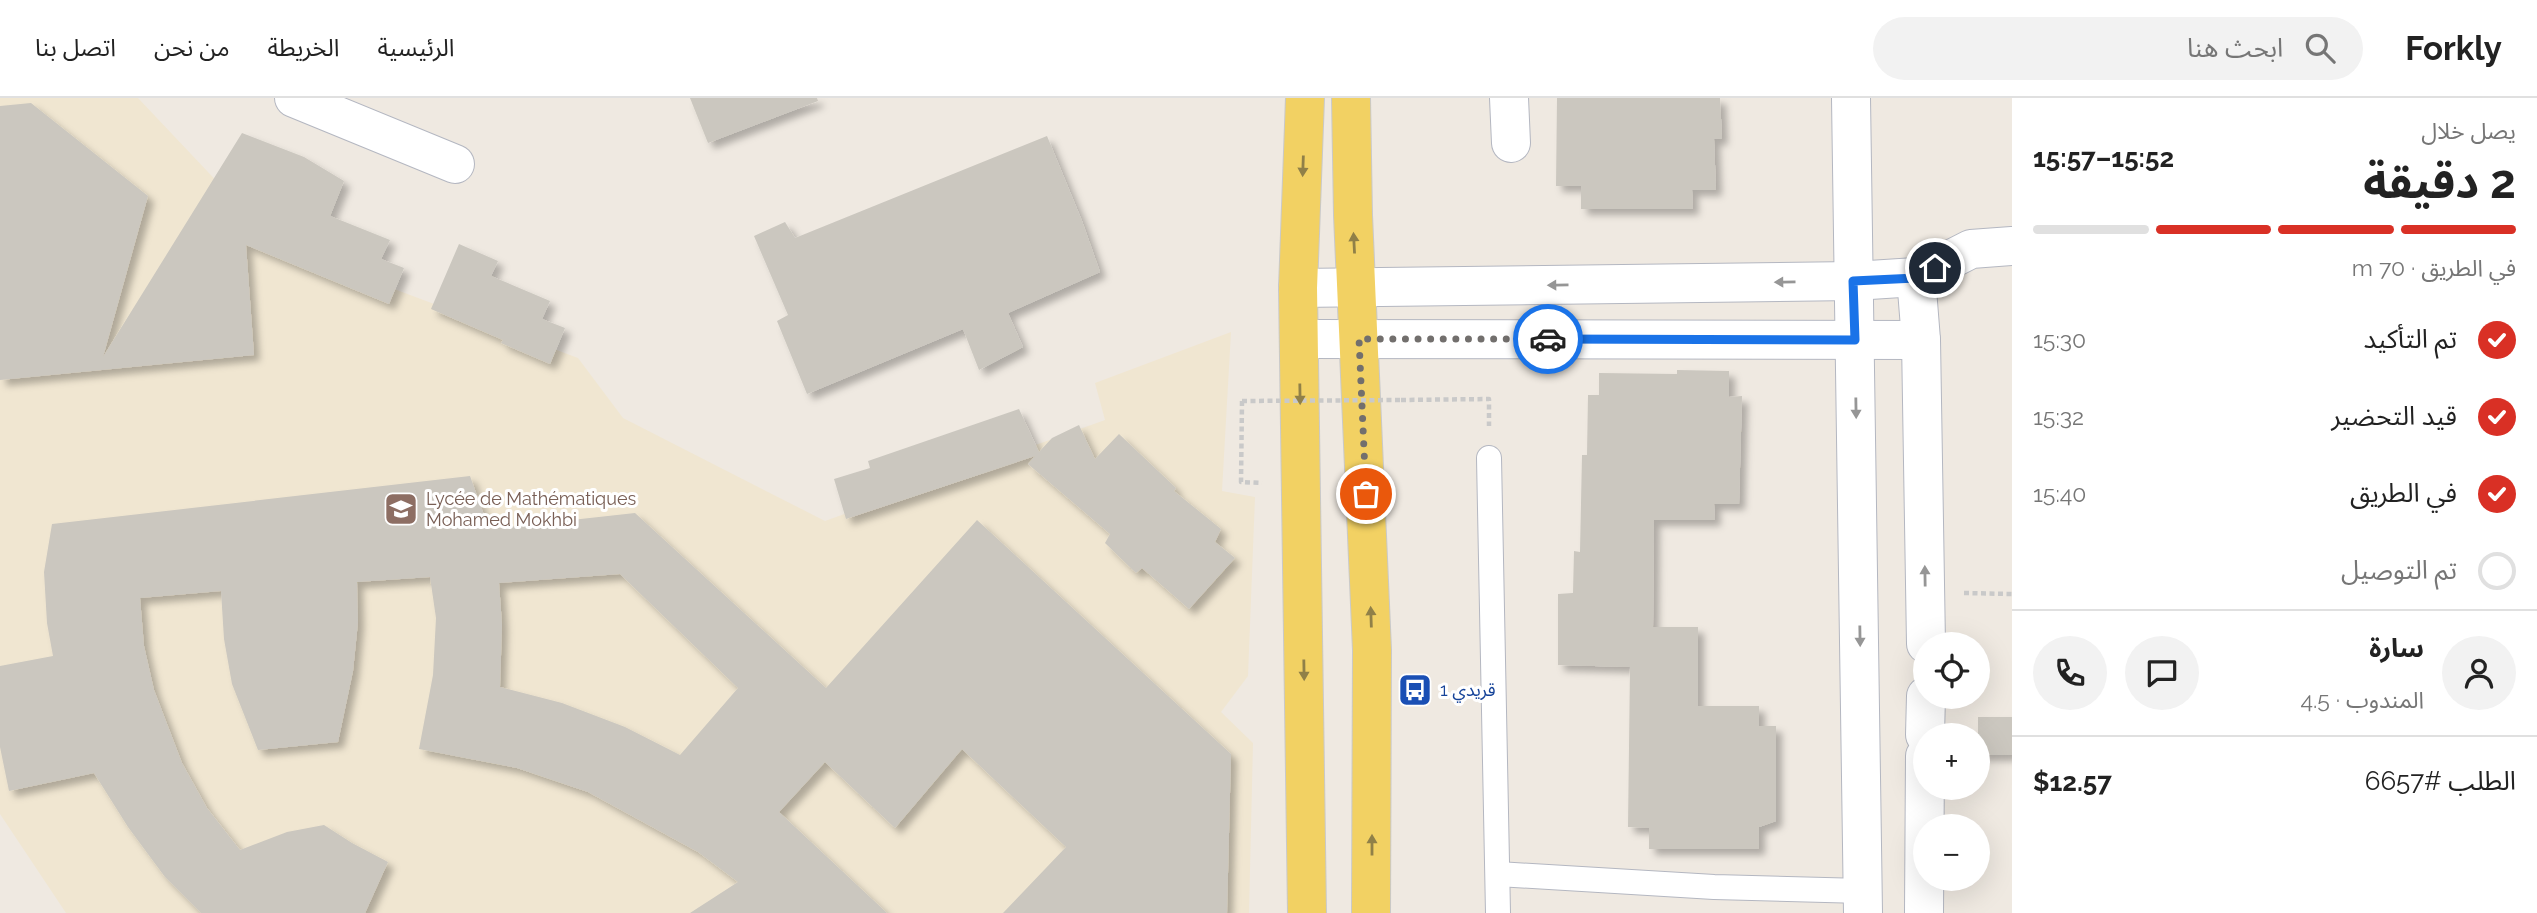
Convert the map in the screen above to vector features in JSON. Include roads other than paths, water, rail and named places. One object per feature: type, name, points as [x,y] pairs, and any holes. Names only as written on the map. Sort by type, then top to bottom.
[{"type":"main road","points":[[1305,98],[1298,288],[1307,913]]},
{"type":"main road","points":[[1351,98],[1356,288],[1373,650],[1371,913]]},
{"type":"street","points":[[294,98],[456,164]]},
{"type":"street","points":[[1509,98],[1511,143]]},
{"type":"street","points":[[1851,98],[1863,902]]},
{"type":"street","points":[[1298,288],[1916,278],[1971,249],[2012,246]]},
{"type":"street","points":[[1916,278],[1921,340],[1926,632]]},
{"type":"street","points":[[1299,339],[1921,340]]},
{"type":"street","points":[[1924,913],[1925,800]]},
{"type":"lane","points":[[1489,458],[1498,913]]},
{"type":"lane","points":[[1498,874],[1714,887],[1863,902]]},
{"type":"place","name":"Lycée de Mathématiques Mohamed Mokhbi","points":[[401,509]]},
{"type":"place","name":"قريدي 1","points":[[1415,690]]}]
